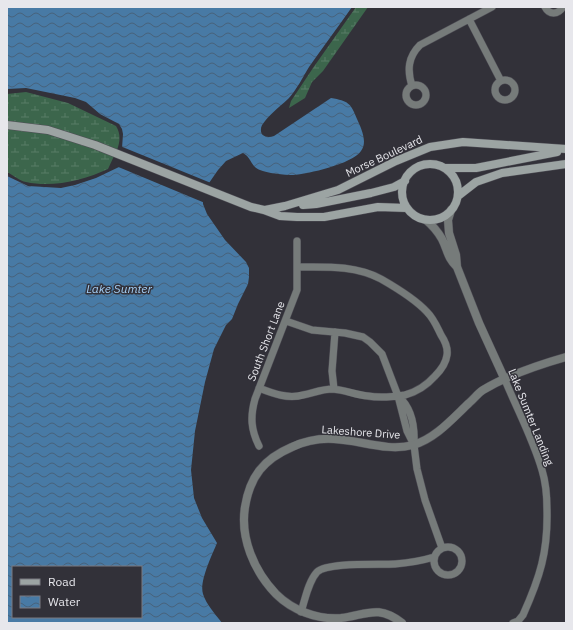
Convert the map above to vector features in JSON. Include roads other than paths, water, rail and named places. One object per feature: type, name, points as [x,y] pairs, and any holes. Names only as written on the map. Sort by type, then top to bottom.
[{"type":"main road","name":"Morse Boulevard","points":[[7,125],[48,130],[95,145],[251,207],[280,216],[324,217],[378,207],[407,208]]},
{"type":"main road","name":"Morse Boulevard","points":[[264,210],[285,206],[338,190],[430,147],[463,142],[566,150]]},
{"type":"main road","name":"Morse Boulevard","points":[[445,168],[476,168],[566,150]]},
{"type":"main road","points":[[425,164],[435,164],[445,168],[453,175],[458,185],[458,196],[455,206],[447,214],[437,219],[426,220],[415,216],[407,208],[403,197],[403,186],[407,176],[415,168],[425,164]]},
{"type":"main road","points":[[458,196],[476,182],[502,173],[566,164]]},
{"type":"main road","name":"Morse Boulevard","points":[[285,206],[316,204],[371,193],[394,187],[405,181]]},
{"type":"street","points":[[412,86],[408,70],[415,50],[425,41],[492,7]]},
{"type":"street","points":[[545,7],[548,12],[554,14],[560,12],[563,7]]},
{"type":"street","points":[[469,19],[501,82]]},
{"type":"street","name":"Lake Sumter Landing","points":[[451,210],[448,220],[449,233],[456,255],[457,267],[479,323],[537,456],[547,496],[548,536],[545,555],[540,574],[523,615],[516,622]]},
{"type":"street","name":"Lake Sumter Landing","points":[[426,220],[432,225],[442,239],[449,259],[457,267]]},
{"type":"street","name":"South Short Lane","points":[[259,446],[251,421],[255,399],[297,290],[297,241]]},
{"type":"street","points":[[259,388],[271,393],[293,397],[327,389],[342,390],[368,396],[398,396],[410,393],[425,386],[437,374],[447,356],[446,344],[428,313],[422,307],[380,279],[363,272],[345,268],[298,267]]},
{"type":"street","points":[[286,320],[295,325],[312,330],[363,337],[382,354],[398,396],[407,431],[414,445],[417,468],[425,500],[442,548]]},
{"type":"street","points":[[334,389],[332,371],[335,332]]},
{"type":"street","name":"Lakeshore Drive","points":[[402,623],[381,612],[364,613],[340,618],[325,617],[301,612],[277,594],[264,579],[255,564],[248,548],[245,531],[244,512],[246,496],[258,471],[278,452],[302,442],[317,439],[334,439],[389,447],[414,445],[428,439],[482,391],[542,364],[566,357]]},
{"type":"street","points":[[442,548],[454,548],[460,554],[462,563],[458,571],[450,575],[441,574],[435,567],[434,557],[442,548]]},
{"type":"street","points":[[301,612],[312,581],[316,573],[322,569],[339,565],[414,562],[434,557]]},
{"type":"water","name":"Lake Sumter","points":[[7,7],[352,7],[309,67],[289,98],[262,126],[261,132],[265,136],[274,136],[331,98],[337,99],[351,106],[355,114],[364,139],[361,151],[349,160],[329,168],[293,175],[276,174],[257,169],[243,153],[226,161],[218,170],[209,183],[203,198],[203,204],[207,214],[225,240],[246,262],[249,268],[248,284],[232,319],[226,325],[214,349],[205,382],[195,431],[191,470],[194,498],[202,518],[217,543],[204,576],[202,589],[203,594],[204,598],[222,623],[7,623],[7,176],[28,186],[61,188],[96,178],[119,167],[121,163],[123,134],[119,124],[100,114],[86,102],[75,98],[26,88],[7,89]]}]
